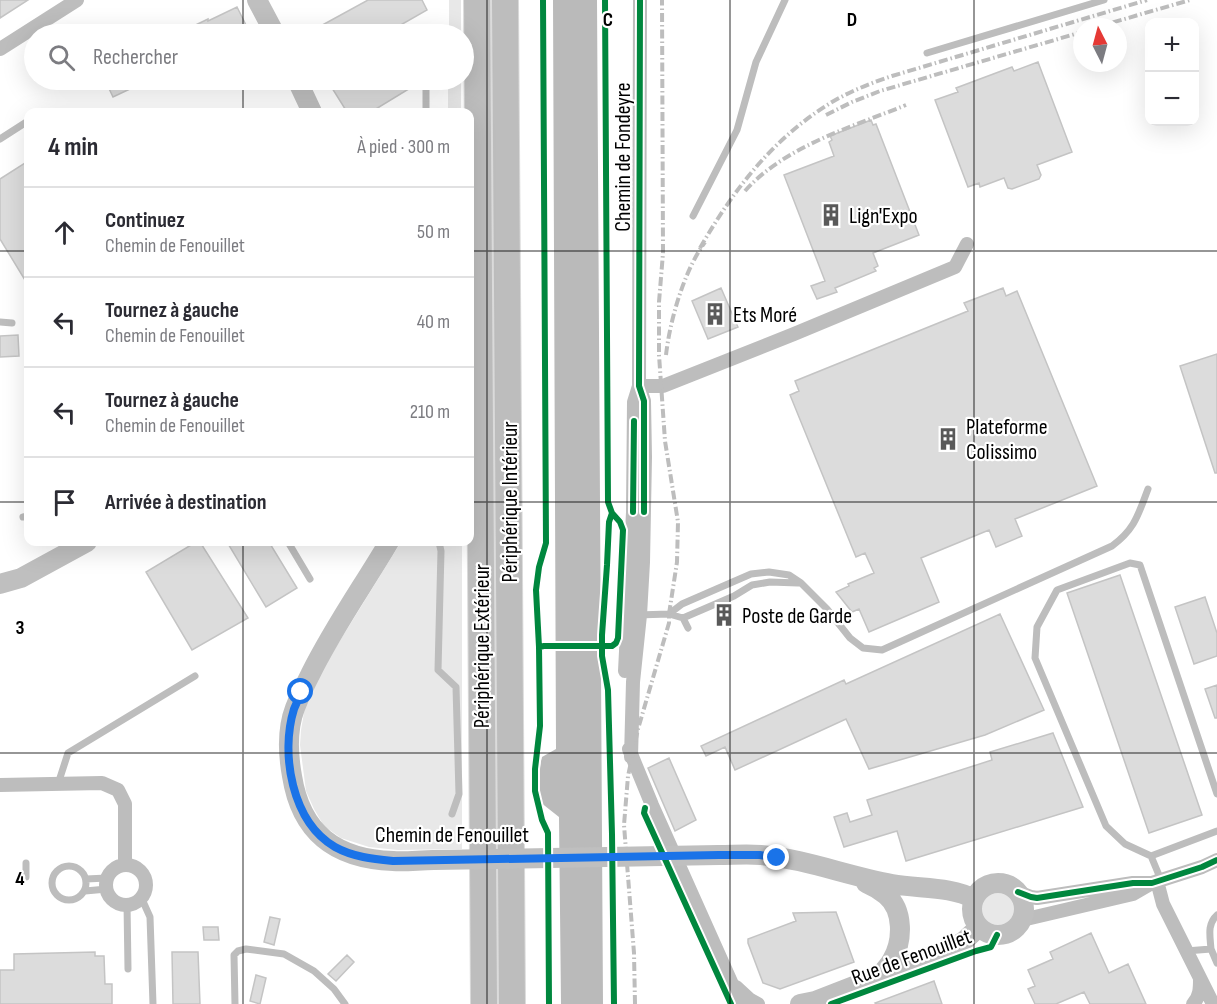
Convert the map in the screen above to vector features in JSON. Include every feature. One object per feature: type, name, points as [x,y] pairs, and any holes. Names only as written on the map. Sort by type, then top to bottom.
[{"type":"highway","name":"Périphérique Extérieur","points":[[477,0],[484,1004]]},
{"type":"highway","name":"Périphérique Intérieur","points":[[505,0],[512,1004]]},
{"type":"street","points":[[39,24],[77,0]]},
{"type":"street","points":[[257,0],[269,24]]},
{"type":"street","name":"Chemin de Fondeyre","points":[[640,0],[639,386],[634,402],[634,615],[623,723],[631,757],[732,984]]},
{"type":"street","points":[[0,49],[24,34]]},
{"type":"street","points":[[302,90],[310,108]]},
{"type":"street","points":[[639,386],[663,386],[955,267],[967,244]]},
{"type":"street","points":[[0,584],[21,578],[80,546]]},
{"type":"street","name":"Chemin de Fenouillet","points":[[386,546],[318,659],[294,710],[289,752],[294,792],[301,810],[315,831],[333,846],[352,855],[393,861],[760,855],[890,884],[956,892],[974,899]]},
{"type":"street","points":[[0,601],[21,578]]},
{"type":"street","points":[[0,785],[102,783],[118,790],[125,804],[125,865]]},
{"type":"street","points":[[1022,920],[1133,894],[1157,881],[1217,860]]},
{"type":"street","points":[[125,865],[137,868],[143,875],[146,882],[145,891],[134,903],[120,904],[112,900],[107,884],[112,870],[125,865]]},
{"type":"street","name":"Chemin de Fenouillet","points":[[844,873],[881,891],[895,907],[899,921],[898,945],[893,959],[881,975]]},
{"type":"street","points":[[1018,892],[1024,908],[1022,920],[1015,929],[1000,935],[989,933],[975,921],[972,914],[974,899],[983,888],[992,884],[1006,884],[1018,892],[1037,898],[1157,881]]},
{"type":"street","points":[[1157,881],[1163,904],[1213,1004]]},
{"type":"street","name":"Rue de Fenouillet","points":[[809,1003],[954,947],[980,927]]},
{"type":"street","points":[[1193,1004],[1200,990],[1200,979]]},
{"type":"street","points":[[732,984],[740,1004]]},
{"type":"street","points":[[732,984],[758,1004]]},
{"type":"lane","points":[[693,216],[737,130],[756,62],[785,0]]},
{"type":"lane","points":[[927,52],[1104,0]]},
{"type":"lane","points":[[426,90],[426,108]]},
{"type":"lane","points":[[0,139],[24,124]]},
{"type":"lane","points":[[0,322],[12,323]]},
{"type":"lane","points":[[669,614],[682,604],[751,574],[769,572],[789,575],[801,583],[827,609],[850,638],[862,648],[882,650],[1112,546],[1125,536],[1136,520],[1148,489]]},
{"type":"lane","points":[[290,546],[310,579]]},
{"type":"lane","points":[[440,546],[438,670],[456,687],[459,794],[452,814]]},
{"type":"lane","points":[[1217,794],[1140,565],[1130,564],[1057,590],[1037,627],[1035,658],[1106,826],[1125,844],[1151,856],[1217,831]]},
{"type":"lane","points":[[634,615],[669,614],[683,618],[734,596],[752,585],[770,582],[801,583]]},
{"type":"lane","points":[[683,618],[688,627]]},
{"type":"lane","points":[[58,784],[68,753],[195,676]]},
{"type":"lane","points":[[1151,856],[1157,881]]},
{"type":"lane","points":[[26,863],[26,877]]},
{"type":"lane","points":[[85,891],[86,879],[81,870],[73,866],[64,866],[57,871],[52,882],[55,893],[62,899],[71,900],[79,897],[85,891],[107,884]]},
{"type":"lane","points":[[86,879],[107,884]]},
{"type":"lane","points":[[141,897],[150,917],[153,1004]]},
{"type":"lane","points":[[127,904],[128,969]]},
{"type":"lane","points":[[1217,915],[1211,922],[1210,928],[1211,949],[1217,963]]},
{"type":"lane","points":[[235,1004],[234,955],[246,949],[284,954],[314,970],[334,989],[345,1004]]},
{"type":"lane","points":[[1186,951],[1211,949]]},
{"type":"shaded area","points":[[449,0],[461,0],[461,24],[449,24]]},
{"type":"shaded area","points":[[553,0],[597,0],[603,1004],[561,1004],[559,817],[540,802],[539,790],[542,757],[556,749]]},
{"type":"shaded area","points":[[448,90],[461,90],[461,108],[448,108]]},
{"type":"shaded area","points":[[399,546],[462,546],[462,849],[398,850],[369,847],[341,838],[324,826],[306,791],[300,745],[306,701],[328,660]]},
{"type":"shaded area","points":[[998,890],[1010,896],[1016,908],[1010,920],[998,926],[986,920],[980,908],[986,896]]},
{"type":"building","points":[[0,0],[28,0],[0,18]]},
{"type":"building","points":[[368,0],[422,0],[427,10],[402,24],[324,24]]},
{"type":"building","points":[[237,7],[246,24],[198,24],[208,19],[208,21]]},
{"type":"building","points":[[1038,62],[1072,152],[1037,165],[1041,175],[1039,179],[1012,189],[1008,188],[1004,178],[980,187],[979,183],[968,187],[935,100],[958,92],[956,88],[1012,67],[1014,71]]},
{"type":"building","points":[[110,90],[128,90],[113,97]]},
{"type":"building","points":[[333,90],[407,90],[378,108],[344,108]]},
{"type":"building","points":[[871,120],[873,125],[876,124],[919,235],[873,253],[878,266],[874,268],[876,271],[835,288],[837,292],[817,299],[811,286],[825,281],[784,175],[834,156],[829,142],[832,140],[830,136]]},
{"type":"building","points":[[24,164],[24,278],[0,239],[0,179]]},
{"type":"building","name":"Ets Moré","points":[[721,288],[738,327],[708,339],[692,301]]},
{"type":"building","name":"Plateforme Colissimo","points":[[1003,288],[1006,296],[1017,291],[1097,486],[1015,519],[1022,536],[996,547],[989,530],[921,558],[939,602],[869,632],[859,609],[852,612],[836,592],[874,573],[865,553],[856,557],[790,395],[799,391],[795,381],[968,311],[964,303]]},
{"type":"building","points":[[18,335],[19,356],[0,357],[0,336]]},
{"type":"building","points":[[1217,354],[1217,473],[1215,473],[1180,366]]},
{"type":"building","points":[[189,546],[203,546],[248,618],[192,650],[146,572]]},
{"type":"building","points":[[229,546],[271,546],[297,588],[266,607]]},
{"type":"building","points":[[1120,575],[1202,815],[1149,833],[1067,593]]},
{"type":"building","points":[[1205,597],[1217,633],[1217,656],[1194,664],[1175,607]]},
{"type":"building","points":[[1000,614],[1044,710],[985,735],[869,769],[846,719],[735,770],[725,747],[706,756],[701,746],[844,680],[846,684]]},
{"type":"building","points":[[1217,685],[1217,718],[1215,718],[1205,689]]},
{"type":"building","points":[[1053,733],[1083,807],[906,861],[897,831],[844,847],[834,817],[847,813],[850,822],[872,815],[867,800],[992,760],[990,752]]},
{"type":"building","points":[[669,758],[696,820],[675,831],[648,768]]},
{"type":"building","points":[[836,912],[854,962],[780,989],[763,983],[748,939],[796,921],[793,913]]},
{"type":"building","points":[[270,917],[280,919],[274,945],[264,942]]},
{"type":"building","points":[[203,927],[218,927],[219,940],[204,940]]},
{"type":"building","points":[[1091,933],[1109,973],[1128,964],[1146,1004],[1090,1004],[1084,992],[1056,1004],[1035,1004],[1028,989],[1035,986],[1028,970],[1053,959],[1050,952]]},
{"type":"building","points":[[95,952],[95,956],[104,956],[105,984],[112,984],[112,1004],[0,1004],[0,970],[14,970],[14,954]]},
{"type":"building","points":[[172,952],[198,952],[200,1004],[173,1004]]},
{"type":"building","points":[[347,955],[354,962],[336,981],[328,974]]},
{"type":"building","points":[[256,975],[266,978],[260,1004],[250,1001]]},
{"type":"building","points":[[934,981],[942,1004],[875,1003]]},
{"type":"railway","points":[[635,1004],[634,953],[624,825],[628,776],[638,729],[669,623],[677,562],[678,522],[665,441],[659,355],[659,302],[663,253],[662,0]]},
{"type":"railway","points":[[700,248],[741,185],[773,148],[811,116],[839,98],[892,76],[1147,0]]},
{"type":"railway","points":[[1127,18],[1190,0]]},
{"type":"railway","points":[[826,115],[880,91],[1073,35]]},
{"type":"railway","points":[[745,191],[761,175],[799,150],[820,139],[906,105]]},
{"type":"railway","points":[[666,355],[684,281],[705,242]]},
{"type":"cycle path","points":[[543,0],[546,543],[539,567],[536,590],[540,726],[535,791],[542,820],[548,833],[549,1004]]},
{"type":"cycle path","points":[[605,0],[608,502],[612,513]]},
{"type":"cycle path","points":[[640,0],[639,386],[644,401],[644,512]]},
{"type":"cycle path","points":[[633,512],[634,421]]},
{"type":"cycle path","points":[[539,647],[544,646],[612,646],[616,643],[623,530],[620,522],[612,513],[609,522],[602,635],[602,656],[608,690],[614,1004]]},
{"type":"cycle path","points":[[645,808],[644,813],[731,1004]]},
{"type":"cycle path","points":[[1018,892],[1037,898],[1133,883],[1152,883],[1217,860]]},
{"type":"cycle path","points":[[831,1004],[991,947],[997,935]]},
{"type":"place","name":"Lign'Expo","points":[[831,215]]},
{"type":"place","name":"Ets Moré","points":[[715,314]]},
{"type":"place","name":"Plateforme Colissimo","points":[[948,439]]},
{"type":"place","name":"Poste de Garde","points":[[724,615]]},
{"type":"route","points":[[301,692],[294,710],[290,733],[289,752],[294,792],[301,810],[315,831],[333,846],[352,855],[393,861],[719,855],[760,855],[777,858]]}]
